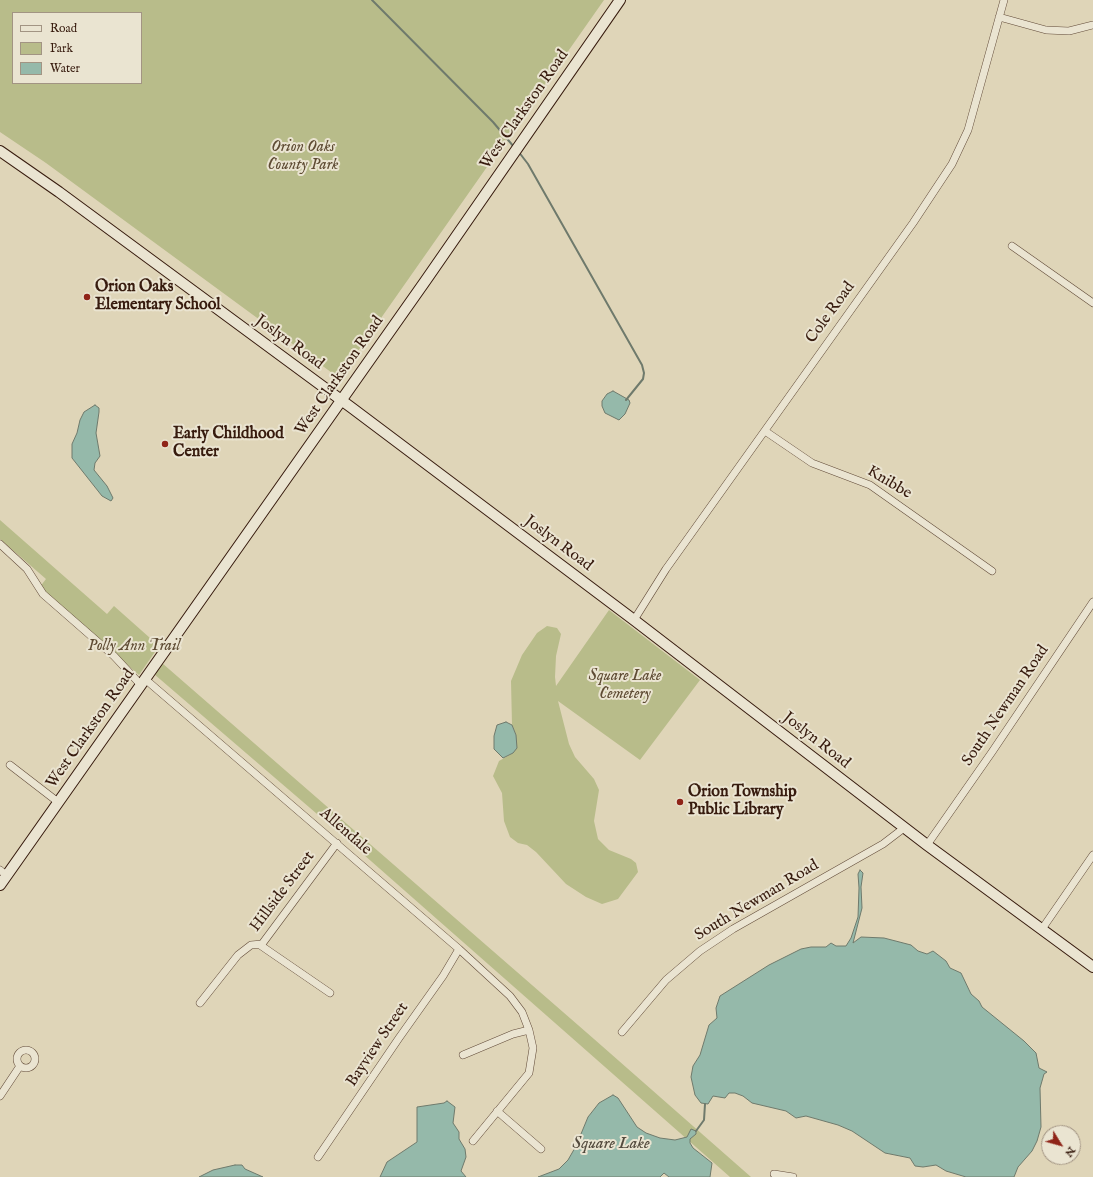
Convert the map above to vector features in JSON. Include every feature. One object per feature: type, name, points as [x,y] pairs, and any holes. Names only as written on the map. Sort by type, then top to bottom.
[{"type":"street","name":"West Clarkston Road","points":[[0,885],[4,873],[58,802],[143,682],[620,0]]},
{"type":"street","name":"Cole Road","points":[[634,620],[666,569],[913,223],[961,148],[970,124],[1004,0]]},
{"type":"street","points":[[999,17],[1046,30],[1069,30],[1093,25]]},
{"type":"street","name":"Joslyn Road","points":[[0,151],[59,192],[341,400],[634,620],[927,846],[1093,967]]},
{"type":"street","points":[[1012,246],[1093,303]]},
{"type":"street","name":"Knibbe","points":[[765,431],[812,463],[870,485],[992,570]]},
{"type":"street","name":"Allendale","points":[[0,544],[27,569],[43,594],[143,682],[337,843],[459,949],[510,996],[522,1012],[529,1030],[533,1048],[533,1058],[529,1073],[473,1141]]},
{"type":"street","name":"South Newman Road","points":[[927,846],[1093,602]]},
{"type":"street","points":[[10,765],[58,802]]},
{"type":"street","name":"South Newman Road","points":[[622,1032],[666,980],[700,951],[758,914],[884,844],[904,828]]},
{"type":"street","name":"Hillside Street","points":[[200,1003],[238,955],[251,946],[260,946],[299,897],[337,843]]},
{"type":"street","points":[[1042,929],[1093,855]]},
{"type":"street","points":[[260,946],[330,993]]},
{"type":"street","name":"Bayview Street","points":[[318,1157],[443,976],[459,949]]},
{"type":"street","points":[[463,1055],[513,1034],[529,1030]]},
{"type":"street","points":[[0,1096],[20,1066]]},
{"type":"street","points":[[497,1111],[541,1149]]},
{"type":"street","points":[[774,1174],[793,1177]]},
{"type":"green space","name":"Orion Oaks County Park","points":[[0,0],[604,0],[339,378],[46,163],[0,132]]},
{"type":"green space","name":"Polly Ann Trail","points":[[0,520],[107,614],[114,606],[159,646],[139,675],[39,588],[46,579],[0,539]]},
{"type":"green space","name":"Square Lake Cemetery","points":[[609,610],[700,680],[640,760],[558,701],[569,744],[575,757],[594,779],[599,790],[594,821],[598,839],[609,850],[631,859],[636,863],[638,872],[618,899],[602,904],[586,897],[566,884],[536,852],[527,845],[518,843],[510,837],[504,821],[502,793],[493,776],[499,761],[513,753],[516,735],[512,725],[511,681],[522,655],[537,633],[547,626],[557,628],[561,634],[556,656],[556,686]]},
{"type":"green space","name":"Polly Ann Trail","points":[[162,663],[751,1177],[730,1177],[338,832],[154,674]]},
{"type":"water","points":[[613,391],[629,400],[630,403],[625,414],[619,420],[605,413],[602,406],[602,401],[607,394]]},
{"type":"water","points":[[95,405],[99,408],[96,433],[100,456],[95,463],[94,470],[107,486],[113,498],[111,501],[102,496],[72,458],[72,444],[77,433],[80,420],[84,412]]},
{"type":"water","points":[[506,722],[512,725],[516,735],[517,748],[513,753],[503,758],[494,749],[494,736],[497,725]]},
{"type":"water","points":[[860,870],[863,873],[861,887],[862,908],[853,943],[861,937],[884,938],[911,945],[918,951],[927,954],[933,951],[946,961],[950,968],[961,973],[971,994],[979,1001],[982,1007],[1024,1041],[1036,1053],[1039,1068],[1047,1072],[1044,1074],[1040,1088],[1041,1127],[1037,1141],[1032,1151],[1018,1167],[1014,1177],[966,1177],[946,1171],[936,1165],[923,1167],[915,1166],[910,1158],[885,1153],[852,1131],[838,1125],[806,1116],[796,1118],[786,1111],[752,1103],[743,1096],[735,1093],[729,1093],[725,1098],[713,1096],[708,1104],[701,1103],[695,1095],[691,1077],[693,1066],[700,1055],[709,1025],[717,1018],[716,1008],[720,996],[769,965],[801,949],[826,947],[831,943],[836,946],[846,946],[851,938],[858,917],[858,874]]},
{"type":"water","name":"Square Lake","points":[[613,1095],[618,1098],[637,1127],[646,1133],[660,1138],[675,1140],[687,1137],[691,1129],[696,1131],[696,1134],[690,1139],[690,1143],[693,1148],[712,1163],[710,1177],[669,1177],[664,1173],[660,1177],[538,1177],[559,1169],[568,1160],[576,1146],[588,1117],[599,1103]]},
{"type":"water","points":[[447,1101],[455,1107],[453,1123],[459,1132],[459,1139],[465,1149],[466,1157],[461,1171],[466,1177],[380,1177],[387,1162],[417,1142],[417,1107],[444,1103]]},
{"type":"water","points":[[242,1165],[245,1169],[263,1177],[199,1177],[213,1170]]},
{"type":"waterway","points":[[372,0],[493,122],[514,147]]},
{"type":"waterway","points":[[518,151],[528,164],[642,365],[644,373],[643,379],[626,400]]},
{"type":"waterway","points":[[696,1131],[704,1120],[705,1104]]},
{"type":"place","name":"Orion Oaks Elementary School","points":[[87,297]]},
{"type":"place","name":"Early Childhood Center","points":[[165,444]]},
{"type":"place","name":"Orion Township Public Library","points":[[680,802]]}]
